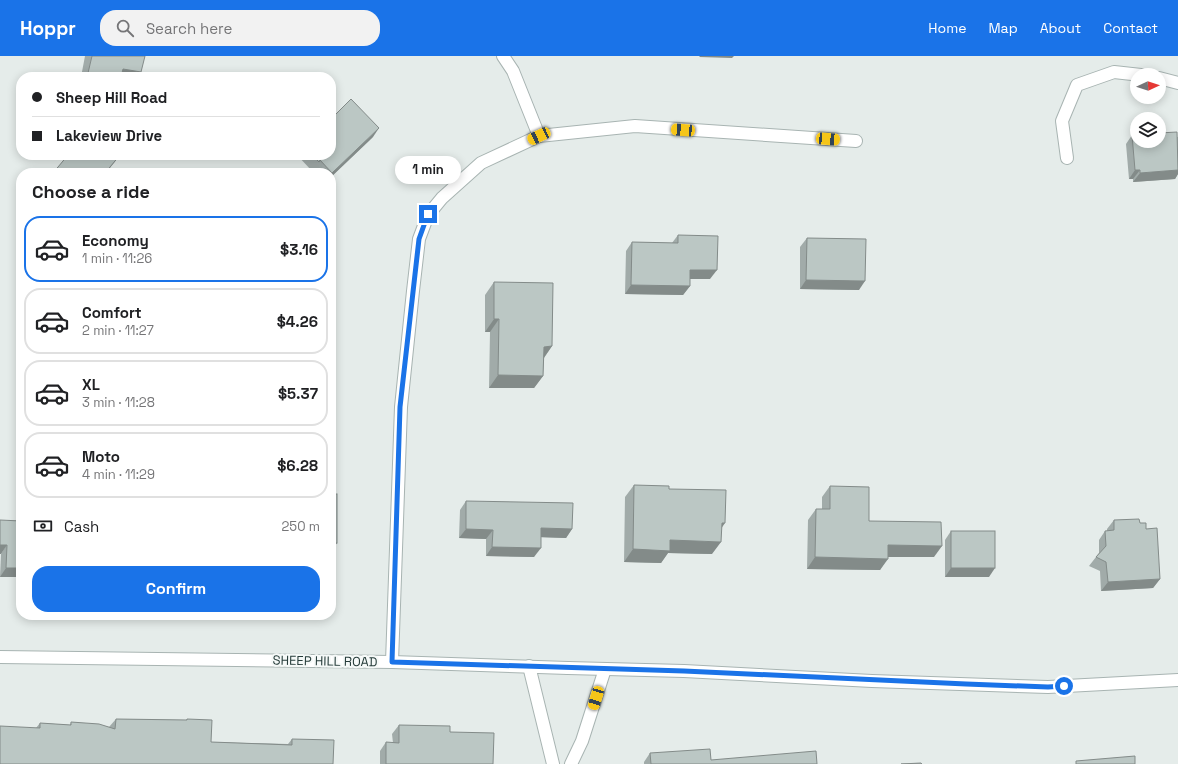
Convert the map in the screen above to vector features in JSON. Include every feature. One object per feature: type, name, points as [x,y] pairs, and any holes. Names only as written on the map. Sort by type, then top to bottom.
[{"type":"street","points":[[503,56],[513,71],[539,136]]},
{"type":"street","points":[[1067,158],[1062,121],[1077,85],[1114,72],[1130,74]]},
{"type":"street","points":[[1166,80],[1178,83]]},
{"type":"street","points":[[392,662],[400,407],[419,239],[428,214],[442,198],[481,164],[539,136],[634,126],[856,141]]},
{"type":"street","name":"SHEEP HILL ROAD","points":[[0,657],[392,662],[684,671],[872,681],[1048,687],[1178,680]]},
{"type":"street","points":[[529,666],[553,764]]},
{"type":"street","points":[[571,764],[582,742],[605,669]]},
{"type":"building","points":[[92,56],[145,56],[141,72],[123,69],[122,72],[88,72]]},
{"type":"building","points":[[351,99],[379,128],[336,169],[327,168],[320,160],[336,160],[336,114]]},
{"type":"building","points":[[1177,132],[1178,170],[1140,173],[1140,170],[1135,170],[1133,148],[1166,148],[1166,133]]},
{"type":"building","points":[[64,160],[116,160],[109,168],[57,168]]},
{"type":"building","points":[[678,235],[718,236],[717,270],[690,270],[690,286],[631,285],[632,242],[678,243]]},
{"type":"building","points":[[807,238],[866,239],[865,281],[806,280]]},
{"type":"building","points":[[494,282],[553,283],[552,346],[544,347],[543,376],[498,375],[499,319],[494,319]]},
{"type":"building","points":[[634,485],[669,486],[669,489],[726,490],[725,523],[722,523],[721,542],[670,540],[670,551],[633,549]]},
{"type":"building","points":[[830,486],[869,487],[869,521],[941,522],[942,546],[888,545],[888,559],[815,557],[816,509],[830,509]]},
{"type":"building","points":[[336,494],[337,494],[336,543]]},
{"type":"building","points":[[466,501],[573,503],[572,529],[541,528],[541,548],[492,547],[493,530],[466,529]]},
{"type":"building","points":[[1139,519],[1140,523],[1146,523],[1146,529],[1157,528],[1160,579],[1108,582],[1106,562],[1096,557],[1106,546],[1105,531],[1114,530],[1114,520]]},
{"type":"building","points":[[0,520],[16,521],[16,568],[6,568],[7,545],[0,545]]},
{"type":"building","points":[[951,531],[995,531],[995,568],[951,568]]},
{"type":"building","points":[[116,719],[212,720],[211,742],[292,745],[292,739],[334,740],[333,764],[0,764],[0,726],[40,728],[40,723],[71,725],[71,722],[99,724],[115,729]]},
{"type":"building","points":[[399,725],[450,726],[450,732],[494,733],[493,764],[386,764],[386,742],[399,743]]},
{"type":"building","points":[[710,749],[711,760],[816,751],[817,764],[651,764],[650,753]]},
{"type":"building","points":[[1135,756],[1135,764],[1076,764],[1076,761]]},
{"type":"building","points":[[921,763],[922,764],[901,764]]},
{"type":"route","points":[[428,214],[419,239],[400,407],[392,662],[684,671],[872,681],[1048,687],[1064,686]]}]
